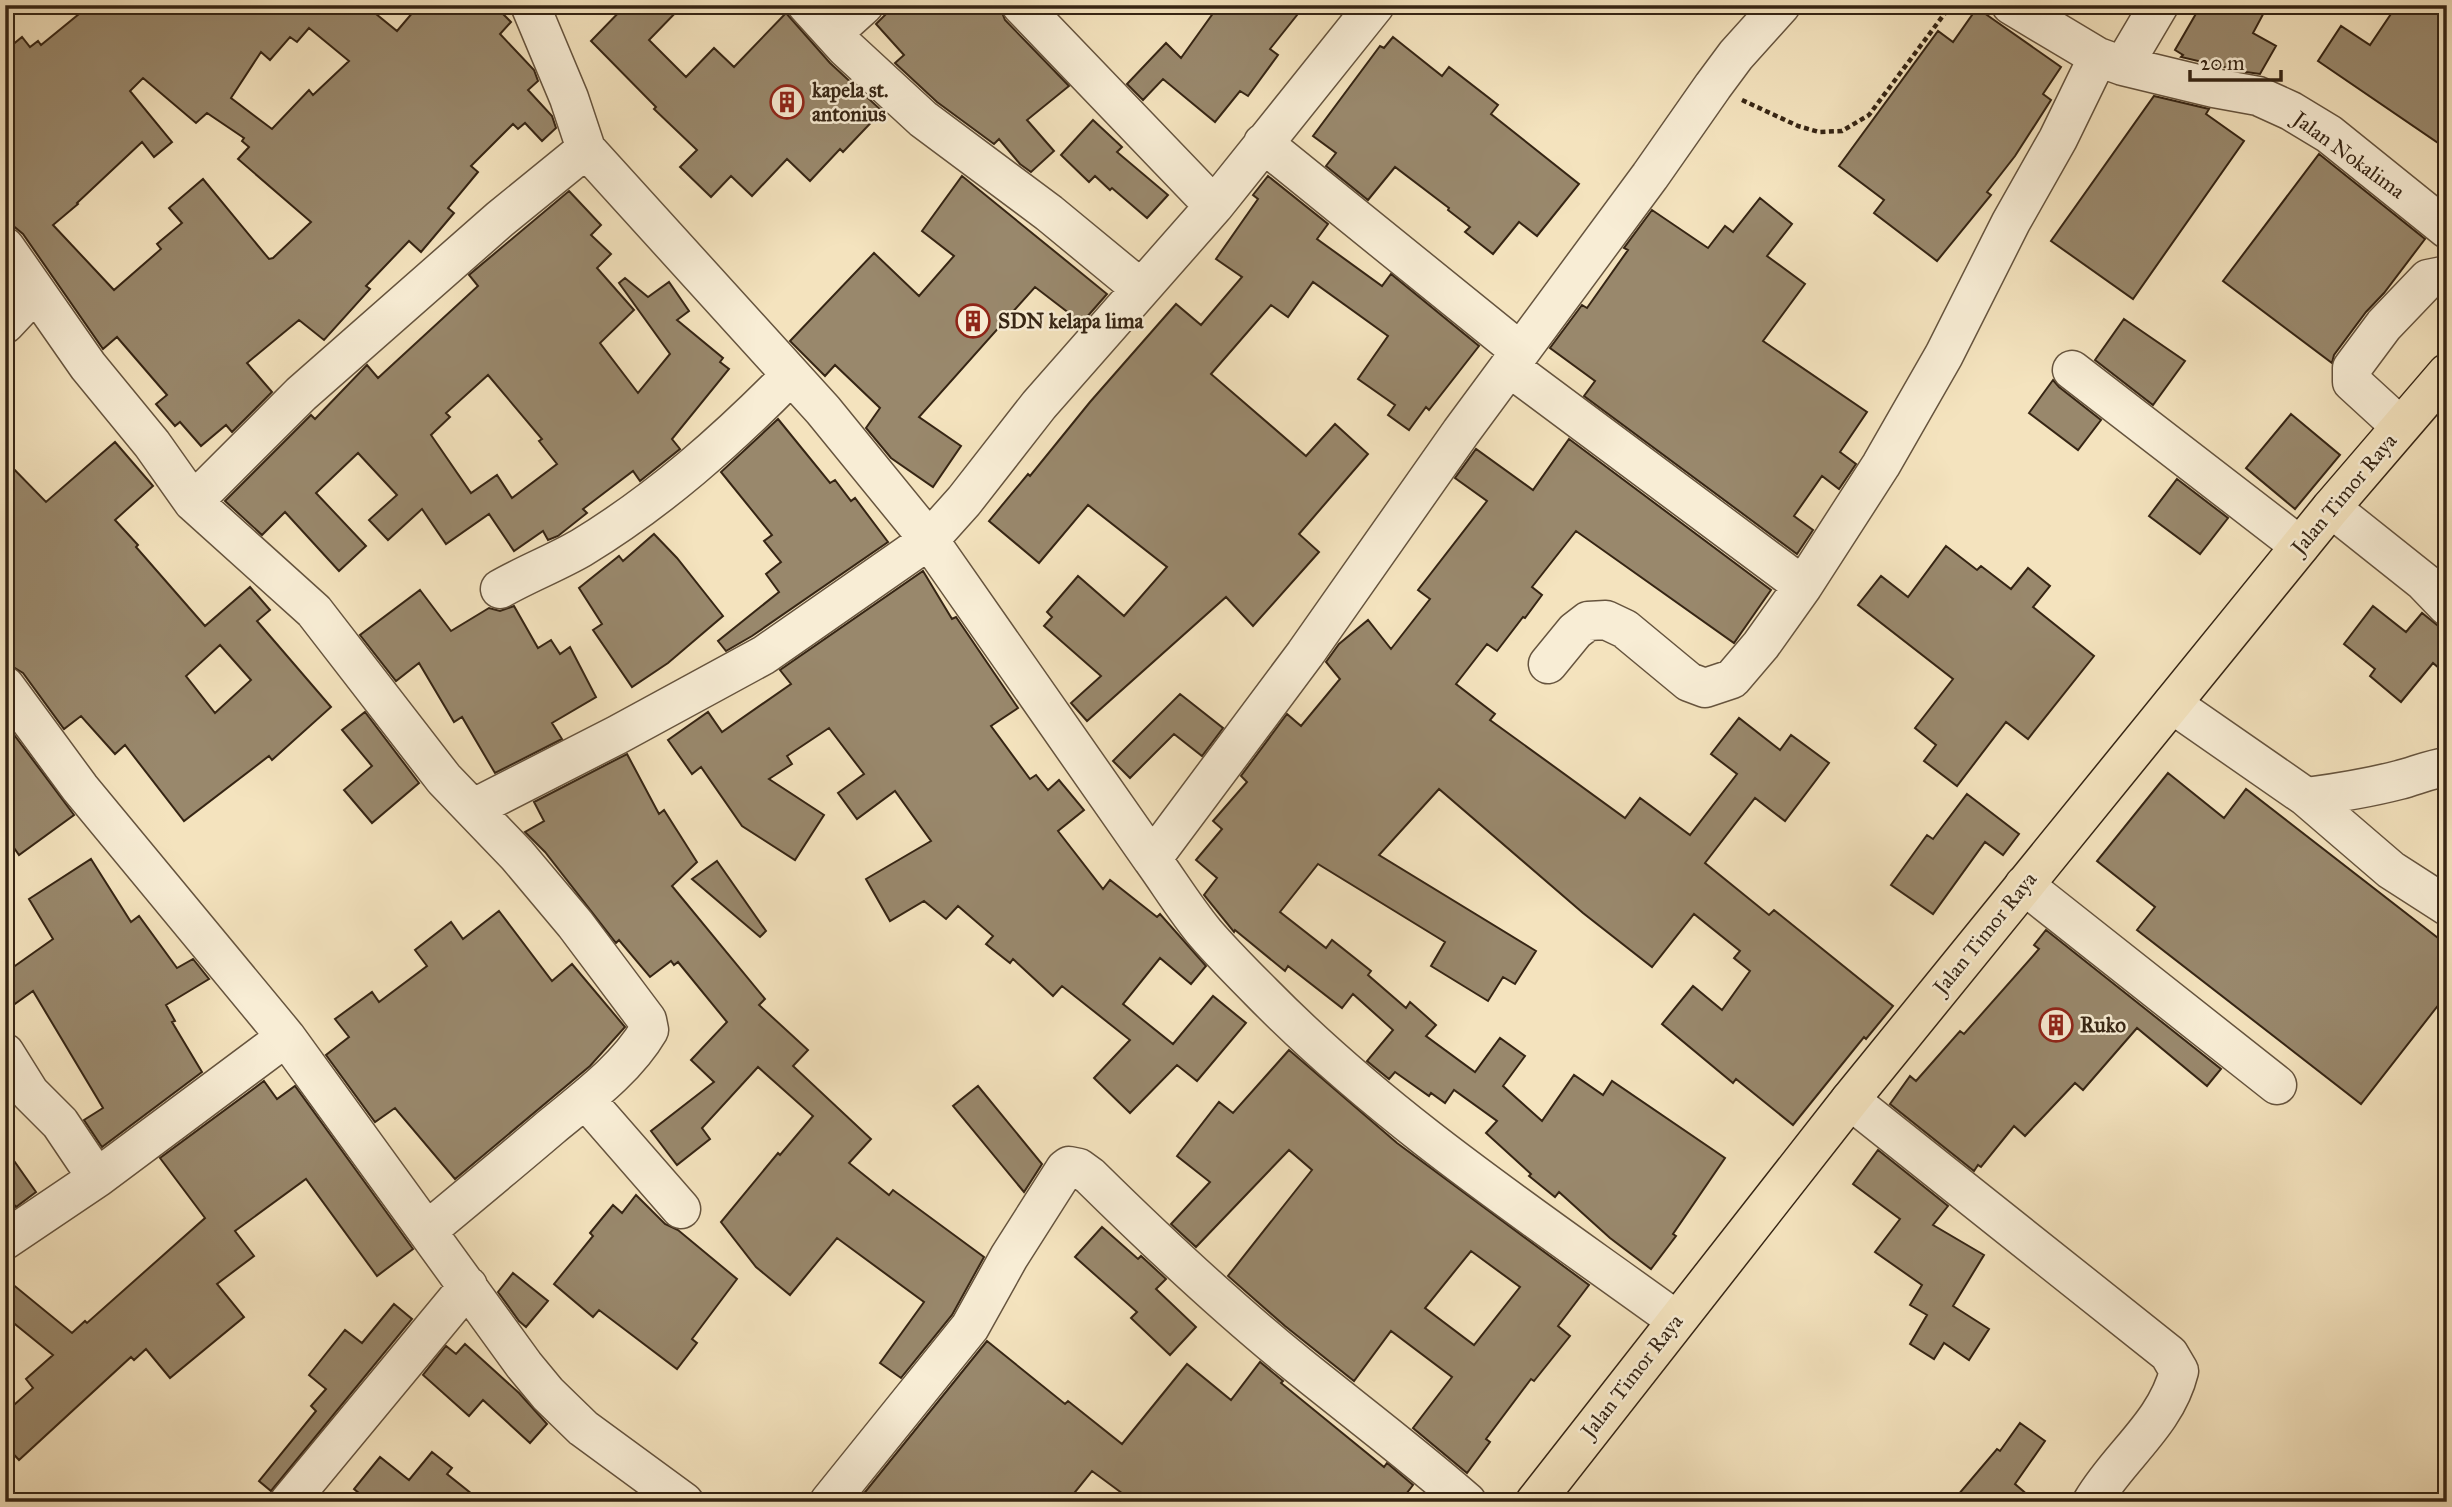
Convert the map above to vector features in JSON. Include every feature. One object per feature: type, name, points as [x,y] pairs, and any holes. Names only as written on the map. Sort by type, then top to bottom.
[{"type":"highway","name":"Jalan Timor Raya","points":[[1535,1502],[1850,1100],[2331,508],[2447,373]]},
{"type":"street","points":[[530,5],[569,98],[586,149],[791,375],[929,540],[1204,932],[1299,1031],[1425,1139],[1676,1320]]},
{"type":"street","points":[[807,5],[923,119],[1049,213],[1140,288]]},
{"type":"street","points":[[833,33],[864,5]]},
{"type":"street","points":[[1021,5],[1214,206]]},
{"type":"street","points":[[474,808],[593,748],[764,655],[929,540],[964,501],[1039,405],[1214,206],[1375,5]]},
{"type":"street","points":[[1152,859],[1305,654],[1713,86],[1736,55],[1781,5]]},
{"type":"street","name":"Jalan Nokalima","points":[[2011,5],[2111,61],[2258,96],[2291,111],[2329,134],[2447,229]]},
{"type":"street","points":[[1548,664],[1575,631],[1588,621],[1606,620],[1625,629],[1689,682],[1705,688],[1732,679],[1761,645],[1803,586],[1881,465],[1944,355],[2011,222],[2058,139],[2111,61],[2159,5]]},
{"type":"street","points":[[1263,143],[1515,359],[1803,586]]},
{"type":"street","points":[[193,502],[301,394],[500,219],[586,149]]},
{"type":"street","points":[[5,247],[88,366],[152,444],[193,502],[314,611],[444,779],[474,808],[575,924],[647,1020],[649,1030],[640,1046],[585,1099],[428,1230]]},
{"type":"street","points":[[2400,426],[2352,382],[2353,368],[2384,325],[2428,279],[2443,276],[2447,278]]},
{"type":"street","points":[[5,324],[35,292]]},
{"type":"street","points":[[2073,370],[2300,546]]},
{"type":"street","points":[[500,589],[579,549],[653,500],[704,460],[791,375]]},
{"type":"street","points":[[2331,508],[2424,582],[2447,606]]},
{"type":"street","points":[[5,687],[80,788],[286,1037],[548,1394],[583,1428],[684,1502]]},
{"type":"street","points":[[2172,704],[2306,797],[2390,870],[2447,906]]},
{"type":"street","points":[[2306,797],[2400,780],[2430,769],[2447,767]]},
{"type":"street","points":[[2024,885],[2277,1085]]},
{"type":"street","points":[[5,1240],[97,1178],[286,1037]]},
{"type":"street","points":[[5,1053],[30,1093],[60,1123],[97,1178]]},
{"type":"street","points":[[585,1099],[681,1209]]},
{"type":"street","points":[[1850,1100],[2169,1354],[2179,1371],[2174,1388],[2143,1437],[2092,1502]]},
{"type":"street","points":[[829,1502],[970,1326],[1009,1257],[1069,1166],[1079,1168],[1090,1176],[1222,1301],[1298,1365],[1411,1453],[1467,1502]]},
{"type":"street","points":[[289,1502],[468,1286]]},
{"type":"path","points":[[1713,86],[1798,126],[1819,132],[1842,131],[1869,115],[1951,5]]},
{"type":"building","points":[[90,5],[365,5],[397,31],[419,5],[494,5],[511,22],[500,34],[534,70],[538,81],[528,90],[552,116],[556,128],[542,141],[525,123],[518,129],[513,124],[471,166],[478,172],[448,208],[454,213],[421,252],[409,241],[366,286],[370,289],[324,340],[299,320],[247,363],[272,392],[232,432],[226,425],[201,446],[180,422],[175,426],[156,404],[167,395],[117,337],[103,349],[23,234],[5,219],[5,51],[22,37],[30,47],[38,41],[41,45]],"holes":[[[309,28],[349,61],[313,95],[309,90],[272,129],[231,98],[261,52],[270,60],[290,37],[297,42]],[[143,78],[196,123],[207,113],[244,138],[242,141],[249,147],[238,159],[311,222],[273,258],[269,259],[203,179],[169,208],[182,223],[157,244],[161,249],[114,290],[53,225],[142,142],[154,157],[172,142],[130,91]]]},
{"type":"building","name":"kapela st. antonius","points":[[626,5],[683,5],[649,40],[686,77],[714,48],[734,67],[786,13],[830,63],[882,111],[843,152],[840,149],[810,181],[787,159],[752,196],[731,176],[711,197],[680,167],[697,150],[654,109],[656,107],[591,41]]},
{"type":"building","points":[[895,5],[999,5],[1005,20],[1069,86],[1027,120],[1054,151],[1031,172],[1020,164],[999,139],[994,144],[937,102],[895,63],[904,55],[876,24]]},
{"type":"building","points":[[1219,5],[1305,5],[1270,49],[1278,55],[1248,96],[1240,91],[1215,122],[1163,79],[1143,100],[1127,84],[1166,43],[1181,58]]},
{"type":"building","points":[[2201,5],[2268,5],[2253,33],[2276,46],[2260,74],[2246,72],[2235,65],[2232,69],[2181,57],[2183,55],[2175,50]]},
{"type":"building","points":[[2397,5],[2447,5],[2447,149],[2318,61],[2341,26],[2370,45]]},
{"type":"building","points":[[1977,8],[2061,67],[2043,94],[2051,100],[2015,156],[1987,192],[1991,195],[1937,261],[1874,213],[1884,200],[1839,166],[1938,31],[1953,42]]},
{"type":"building","points":[[1393,37],[1442,76],[1449,67],[1498,105],[1491,114],[1579,184],[1537,236],[1519,222],[1493,254],[1465,232],[1470,227],[1448,210],[1449,208],[1395,167],[1368,200],[1326,166],[1336,153],[1313,136],[1380,46],[1384,48]]},
{"type":"building","points":[[2154,96],[2209,109],[2206,114],[2244,141],[2133,299],[2051,241]]},
{"type":"building","points":[[1093,120],[1122,147],[1117,152],[1168,195],[1147,218],[1095,176],[1089,182],[1061,155]]},
{"type":"building","points":[[2319,154],[2425,239],[2366,312],[2334,355],[2332,363],[2223,281]]},
{"type":"building","points":[[962,176],[1107,294],[1079,326],[1072,320],[1074,317],[1035,287],[919,417],[961,446],[933,487],[891,458],[866,428],[880,408],[835,365],[825,376],[790,341],[874,253],[919,296],[954,256],[922,231]]},
{"type":"building","points":[[1268,176],[1328,224],[1317,239],[1382,286],[1391,274],[1479,346],[1429,410],[1426,407],[1409,430],[1388,415],[1395,405],[1358,379],[1388,336],[1313,282],[1288,317],[1271,305],[1211,374],[1306,456],[1335,424],[1368,454],[1299,534],[1319,552],[1253,626],[1226,597],[1087,721],[1071,703],[1101,676],[1044,626],[1052,617],[1047,612],[1078,576],[1124,616],[1167,567],[1088,505],[1039,563],[989,521],[1176,304],[1201,325],[1242,277],[1216,259],[1258,199],[1253,195]]},
{"type":"building","points":[[569,191],[601,225],[591,235],[611,254],[597,268],[634,310],[600,343],[638,393],[670,354],[619,283],[625,278],[648,297],[669,282],[689,311],[677,320],[723,358],[720,362],[729,369],[672,439],[680,449],[640,481],[633,471],[583,509],[587,513],[558,536],[548,540],[543,531],[514,551],[489,514],[446,544],[422,509],[388,540],[369,520],[397,495],[358,453],[316,493],[366,546],[339,571],[285,512],[262,535],[225,501],[311,415],[315,419],[367,365],[378,378],[478,286],[469,275]],"holes":[[[488,375],[542,439],[539,441],[557,464],[512,498],[497,475],[471,493],[431,435],[450,417],[446,413]]]},
{"type":"building","points":[[1760,198],[1792,224],[1767,256],[1805,284],[1763,341],[1867,412],[1840,452],[1856,464],[1839,489],[1822,476],[1794,516],[1813,530],[1797,554],[1584,396],[1595,381],[1550,348],[1582,305],[1587,308],[1628,250],[1624,248],[1652,210],[1708,248],[1725,226],[1733,232]]},
{"type":"building","points":[[2124,319],[2185,361],[2153,405],[2095,360]]},
{"type":"building","points":[[2053,380],[2101,420],[2078,450],[2029,413]]},
{"type":"building","points":[[2291,414],[2340,455],[2295,509],[2246,468]]},
{"type":"building","points":[[778,419],[830,483],[835,480],[851,501],[855,498],[888,542],[726,651],[718,641],[779,592],[766,574],[781,562],[764,541],[772,535],[721,472]]},
{"type":"building","points":[[1569,439],[1771,590],[1734,643],[1576,531],[1532,587],[1542,595],[1525,618],[1523,617],[1497,651],[1487,644],[1456,684],[1495,714],[1490,720],[1625,818],[1640,798],[1690,835],[1737,774],[1711,754],[1739,718],[1780,750],[1791,735],[1829,763],[1785,821],[1755,798],[1705,863],[1769,915],[1774,910],[1893,1006],[1866,1039],[1864,1037],[1793,1125],[1736,1079],[1733,1083],[1662,1024],[1693,986],[1722,1010],[1750,971],[1734,958],[1740,951],[1694,914],[1652,967],[1583,913],[1439,789],[1379,855],[1536,951],[1515,984],[1503,977],[1488,1001],[1431,966],[1445,942],[1318,864],[1280,912],[1326,948],[1332,940],[1371,971],[1368,975],[1406,1008],[1410,1002],[1436,1025],[1426,1036],[1475,1072],[1500,1038],[1525,1056],[1503,1086],[1542,1121],[1574,1075],[1603,1095],[1612,1081],[1725,1158],[1673,1234],[1676,1236],[1651,1269],[1610,1238],[1559,1192],[1555,1197],[1529,1176],[1531,1174],[1486,1133],[1497,1121],[1454,1090],[1445,1103],[1431,1093],[1429,1096],[1395,1072],[1389,1079],[1367,1061],[1393,1030],[1353,994],[1342,1008],[1288,966],[1285,971],[1235,930],[1234,932],[1204,895],[1217,878],[1196,860],[1222,829],[1213,821],[1247,782],[1241,776],[1287,714],[1301,726],[1340,679],[1326,662],[1339,644],[1368,620],[1391,649],[1430,599],[1418,590],[1487,501],[1455,478],[1476,449],[1533,490]]},
{"type":"building","points":[[115,442],[153,486],[115,520],[138,545],[136,547],[205,626],[250,587],[270,610],[257,621],[331,707],[272,760],[269,756],[184,821],[125,745],[115,754],[81,716],[64,729],[23,673],[5,662],[5,460],[46,502]],"holes":[[[220,645],[251,680],[215,713],[186,676]]]},
{"type":"building","points":[[2177,479],[2228,518],[2200,554],[2149,516]]},
{"type":"building","points":[[654,534],[677,558],[723,616],[668,663],[632,687],[593,630],[602,624],[579,588],[619,556],[623,561]]},
{"type":"building","points":[[1946,546],[1977,570],[1981,566],[2011,589],[2028,568],[2050,586],[2033,607],[2094,656],[2028,739],[2006,722],[1957,786],[1924,761],[1936,745],[1915,728],[1953,679],[1858,605],[1881,576],[1908,597]]},
{"type":"building","points":[[923,571],[952,619],[956,617],[1018,708],[991,726],[1030,779],[1036,775],[1048,790],[1059,780],[1084,810],[1058,831],[1103,889],[1110,880],[1157,917],[1160,914],[1206,966],[1191,984],[1160,958],[1123,1004],[1173,1044],[1213,996],[1246,1023],[1197,1081],[1177,1065],[1130,1113],[1094,1078],[1130,1040],[1062,986],[1053,996],[1013,959],[1010,963],[986,944],[993,936],[958,906],[946,919],[924,901],[890,921],[866,879],[931,841],[895,791],[857,819],[838,793],[864,774],[829,728],[787,756],[792,764],[769,779],[824,815],[795,860],[742,826],[701,767],[692,774],[668,740],[708,712],[722,732],[791,684],[780,670]]},
{"type":"building","points":[[420,590],[451,631],[489,608],[500,611],[514,606],[538,648],[551,640],[560,654],[570,647],[596,697],[552,723],[562,739],[495,773],[462,717],[454,722],[419,663],[396,681],[360,635]]},
{"type":"building","points":[[2373,606],[2406,632],[2422,613],[2447,633],[2447,675],[2433,663],[2401,702],[2370,676],[2375,669],[2344,644]]},
{"type":"building","points":[[1180,694],[1223,728],[1202,756],[1174,734],[1130,778],[1113,761]]},
{"type":"building","points":[[365,712],[419,783],[372,823],[344,790],[372,766],[342,730]]},
{"type":"building","points":[[9,728],[74,815],[19,855],[5,835],[5,730]]},
{"type":"building","points":[[627,754],[659,814],[664,810],[697,862],[672,886],[765,999],[759,1005],[808,1050],[793,1066],[871,1139],[849,1163],[889,1195],[893,1190],[984,1257],[952,1315],[901,1378],[880,1363],[924,1302],[837,1238],[790,1295],[756,1267],[721,1222],[778,1153],[780,1155],[813,1116],[758,1067],[702,1128],[710,1139],[677,1165],[651,1131],[714,1082],[691,1060],[727,1022],[678,962],[674,965],[671,961],[650,977],[619,940],[616,943],[545,852],[525,832],[544,821],[534,802]]},
{"type":"building","points":[[2168,773],[2224,818],[2246,789],[2447,945],[2447,994],[2361,1104],[2137,930],[2155,907],[2097,861]]},
{"type":"building","points":[[1967,794],[2019,834],[2003,855],[1985,842],[1933,914],[1891,885],[1927,835],[1933,839]]},
{"type":"building","points":[[91,859],[131,922],[139,916],[177,968],[193,959],[209,979],[166,1005],[175,1021],[172,1022],[202,1072],[102,1147],[84,1120],[103,1108],[33,991],[5,1011],[5,973],[53,939],[29,899]]},
{"type":"building","points":[[717,861],[766,931],[760,937],[692,879]]},
{"type":"building","points":[[499,911],[552,981],[572,964],[625,1027],[590,1066],[455,1179],[395,1108],[375,1122],[326,1055],[349,1037],[335,1019],[372,992],[379,1002],[427,966],[415,950],[451,922],[463,939]]},
{"type":"building","points":[[2046,930],[2221,1069],[2207,1086],[2137,1028],[2083,1090],[2075,1083],[2025,1136],[2014,1126],[1981,1167],[1978,1165],[1974,1171],[1890,1104],[1910,1076],[1916,1081],[1960,1031],[1964,1034],[2039,949],[2034,945]]},
{"type":"building","points":[[1289,1050],[1397,1143],[1589,1285],[1558,1326],[1570,1336],[1534,1381],[1531,1379],[1486,1439],[1490,1442],[1467,1473],[1413,1428],[1452,1377],[1391,1331],[1354,1381],[1228,1276],[1312,1170],[1289,1150],[1196,1247],[1171,1224],[1210,1182],[1177,1156],[1219,1102],[1233,1113]],"holes":[[[1471,1251],[1520,1287],[1474,1345],[1425,1308]]]},
{"type":"building","points":[[264,1081],[277,1099],[295,1086],[413,1249],[377,1276],[306,1179],[235,1231],[254,1256],[217,1284],[244,1317],[170,1378],[146,1349],[134,1360],[131,1357],[19,1460],[5,1445],[5,1413],[33,1388],[26,1379],[53,1355],[5,1316],[5,1278],[72,1333],[85,1321],[87,1323],[205,1218],[160,1158]]},
{"type":"building","points":[[978,1086],[1042,1164],[1024,1192],[953,1106]]},
{"type":"building","points":[[5,1148],[36,1192],[16,1207],[5,1192]]},
{"type":"building","points":[[1878,1150],[1948,1206],[1933,1225],[1984,1255],[1953,1306],[1989,1329],[1969,1360],[1944,1343],[1934,1359],[1910,1344],[1927,1315],[1910,1305],[1922,1285],[1875,1252],[1900,1219],[1853,1184]]},
{"type":"building","points":[[636,1195],[665,1224],[678,1230],[737,1279],[692,1339],[697,1343],[677,1369],[599,1310],[593,1317],[554,1284],[593,1236],[590,1233],[613,1205],[622,1213]]},
{"type":"building","points":[[1102,1227],[1138,1259],[1141,1256],[1166,1279],[1156,1289],[1196,1327],[1170,1355],[1131,1318],[1137,1312],[1075,1257]]},
{"type":"building","points":[[513,1273],[548,1301],[526,1327],[498,1292]]},
{"type":"building","points":[[394,1304],[412,1319],[271,1491],[259,1481],[316,1411],[311,1406],[326,1389],[309,1375],[345,1330],[362,1343]]},
{"type":"building","points":[[987,1341],[1065,1404],[1068,1401],[1122,1444],[1187,1364],[1231,1400],[1260,1362],[1283,1381],[1281,1383],[1384,1467],[1387,1463],[1413,1485],[1400,1502],[1134,1502],[1092,1471],[1067,1502],[857,1502]]},
{"type":"building","points":[[465,1344],[519,1393],[547,1424],[530,1443],[483,1400],[469,1416],[423,1375],[446,1346],[456,1354]]},
{"type":"building","points":[[2020,1423],[2045,1441],[2015,1484],[2036,1502],[1952,1502],[1997,1449],[2000,1451]]},
{"type":"building","points":[[432,1452],[452,1468],[447,1474],[482,1502],[370,1502],[354,1489],[380,1457],[409,1480]]},
{"type":"place","name":"kapela st. antonius","points":[[787,102]]},
{"type":"place","name":"SDN kelapa lima","points":[[973,321]]},
{"type":"place","name":"Ruko","points":[[2056,1025]]}]
